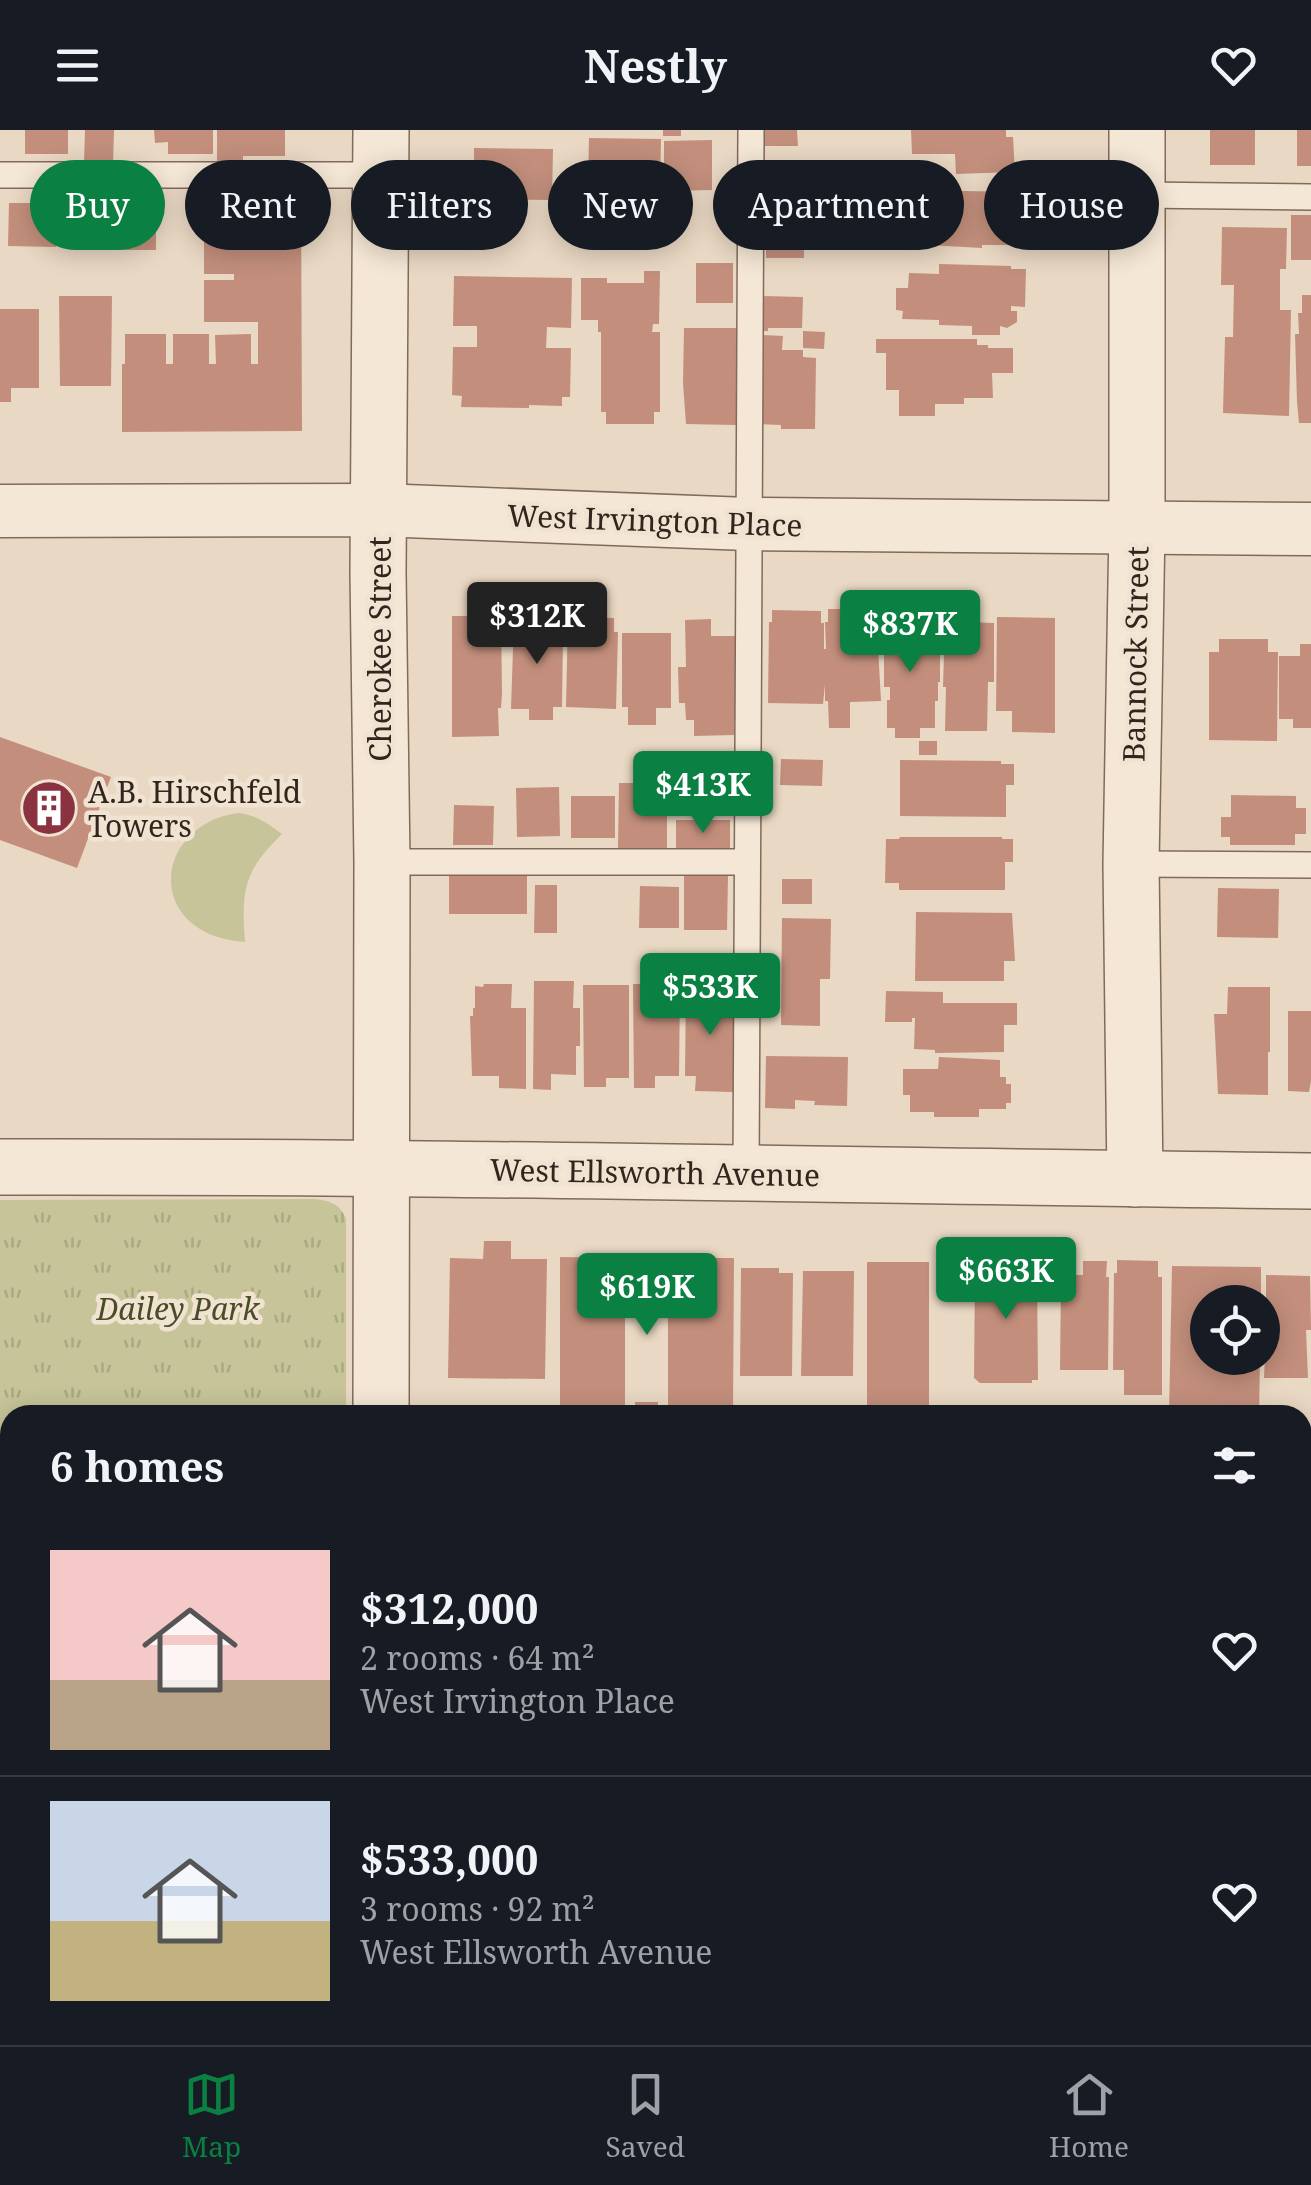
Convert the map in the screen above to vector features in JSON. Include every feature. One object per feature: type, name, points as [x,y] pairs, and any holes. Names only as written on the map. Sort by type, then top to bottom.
[{"type":"street","name":"Bannock Street","points":[[1138,130],[1138,160]]},
{"type":"street","name":"Cherokee Street","points":[[380,152],[381,1405]]},
{"type":"street","name":"Bannock Street","points":[[1136,1179],[1132,864],[1139,250]]},
{"type":"street","name":"West Irvington Place","points":[[0,510],[379,510],[748,524],[1311,529]]},
{"type":"street","name":"West Ellsworth Avenue","points":[[0,1167],[380,1167],[1311,1180]]},
{"type":"lane","points":[[746,1174],[751,130]]},
{"type":"lane","points":[[0,175],[380,152]]},
{"type":"lane","points":[[1159,196],[1311,196]]},
{"type":"lane","points":[[382,862],[746,862]]},
{"type":"lane","points":[[1132,864],[1311,865]]},
{"type":"green space","points":[[238,813],[261,820],[282,834],[260,859],[248,882],[245,942],[212,935],[189,921],[175,901],[171,879],[176,857],[188,837],[209,822]]},
{"type":"green space","name":"Dailey Park","points":[[314,1199],[333,1204],[346,1219],[346,1405],[0,1405],[0,1200]]},
{"type":"building","points":[[25,130],[68,130],[68,154],[25,154]]},
{"type":"building","points":[[85,130],[114,130],[113,160],[84,160]]},
{"type":"building","points":[[154,130],[213,130],[213,154],[168,154],[168,142],[155,143]]},
{"type":"building","points":[[217,130],[285,130],[285,156],[217,160]]},
{"type":"building","points":[[663,130],[681,130],[681,136],[663,136]]},
{"type":"building","points":[[759,130],[797,130],[798,146],[759,146]]},
{"type":"building","points":[[911,130],[1006,130],[1006,137],[1013,137],[1014,160],[984,160],[984,173],[964,174],[964,160],[955,160],[955,154],[912,154]]},
{"type":"building","points":[[1210,130],[1255,130],[1255,165],[1210,165]]},
{"type":"building","points":[[1297,130],[1311,130],[1311,166],[1297,166]]},
{"type":"building","points":[[589,138],[661,139],[661,160],[588,160]]},
{"type":"building","points":[[712,140],[712,190],[693,190],[693,160],[664,160],[664,141]]},
{"type":"building","points":[[474,148],[553,149],[553,160],[548,160],[548,200],[528,200],[528,160],[474,160]]},
{"type":"building","points":[[964,191],[984,191],[982,248],[964,247]]},
{"type":"building","points":[[9,203],[30,203],[30,246],[8,246]]},
{"type":"building","points":[[1291,215],[1311,215],[1311,260],[1291,260]]},
{"type":"building","points":[[1222,227],[1287,228],[1286,269],[1280,269],[1280,310],[1291,310],[1289,416],[1223,413],[1225,337],[1233,337],[1234,285],[1221,285]]},
{"type":"building","points":[[204,250],[301,250],[302,431],[122,432],[125,334],[166,334],[166,364],[173,364],[173,334],[209,334],[209,364],[216,364],[215,335],[251,334],[251,364],[258,364],[258,322],[204,322],[204,280],[234,280],[234,274],[204,274]]},
{"type":"building","points":[[766,250],[804,250],[804,258],[766,258]]},
{"type":"building","points":[[696,263],[733,263],[733,303],[696,303]]},
{"type":"building","points":[[939,264],[1026,269],[1025,307],[1011,306],[1011,311],[1017,311],[1017,322],[1007,328],[1000,326],[1000,335],[972,335],[972,326],[902,319],[903,311],[896,310],[896,288],[908,288],[909,273],[939,274]]},
{"type":"building","points":[[644,271],[660,271],[659,324],[653,324],[652,332],[660,332],[660,412],[654,412],[654,424],[606,424],[606,412],[601,412],[601,332],[598,320],[581,320],[581,278],[644,283]]},
{"type":"building","points":[[454,276],[572,278],[571,328],[547,327],[546,348],[571,348],[570,397],[562,397],[562,406],[461,407],[462,396],[452,395],[453,347],[477,347],[477,326],[453,326]]},
{"type":"building","points":[[1302,295],[1311,295],[1311,423],[1299,423],[1297,402],[1295,334],[1299,334]]},
{"type":"building","points":[[59,296],[112,296],[111,386],[60,386]]},
{"type":"building","points":[[762,296],[803,297],[802,328],[760,331]]},
{"type":"building","points":[[0,309],[39,309],[39,388],[11,388],[11,402],[0,402]]},
{"type":"building","points":[[684,328],[738,328],[736,425],[686,424]]},
{"type":"building","points":[[803,331],[825,332],[824,349],[803,348]]},
{"type":"building","points":[[763,335],[783,336],[782,350],[803,350],[803,357],[816,358],[815,429],[781,429],[781,425],[759,424]]},
{"type":"building","points":[[876,339],[977,339],[977,345],[988,348],[1013,348],[1013,373],[992,373],[993,398],[935,404],[935,416],[899,416],[899,390],[886,390],[886,353],[876,353]]},
{"type":"building","points":[[828,609],[871,609],[881,701],[850,702],[850,728],[829,728],[825,684],[823,704],[768,703],[772,610],[821,611],[826,649]]},
{"type":"building","points":[[887,612],[905,612],[905,623],[933,623],[933,649],[940,649],[935,728],[920,728],[920,738],[895,738],[895,728],[887,728]]},
{"type":"building","points":[[947,612],[967,613],[967,622],[994,623],[994,682],[988,682],[987,731],[945,731]]},
{"type":"building","points":[[452,616],[501,616],[499,736],[452,737]]},
{"type":"building","points":[[568,617],[614,618],[614,632],[618,632],[616,709],[566,707]]},
{"type":"building","points":[[997,617],[1055,618],[1055,733],[1012,732],[1012,711],[996,711]]},
{"type":"building","points":[[514,618],[557,618],[557,633],[563,633],[562,707],[553,707],[553,720],[529,720],[529,709],[511,709]]},
{"type":"building","points":[[711,619],[711,636],[737,636],[738,720],[734,720],[734,735],[694,736],[694,720],[686,720],[685,703],[679,703],[678,667],[686,667],[685,620]]},
{"type":"building","points":[[622,633],[671,633],[671,708],[656,708],[656,725],[628,725],[628,707],[622,707]]},
{"type":"building","points":[[1219,639],[1268,639],[1268,652],[1278,652],[1277,741],[1209,740],[1209,652],[1219,652]]},
{"type":"building","points":[[1300,644],[1311,644],[1311,728],[1293,728],[1293,719],[1279,719],[1279,656],[1300,656]]},
{"type":"building","name":"A.B. Hirschfeld Towers","points":[[0,737],[111,777],[77,868],[0,840]]},
{"type":"building","points":[[919,741],[937,741],[937,755],[919,755]]},
{"type":"building","points":[[781,759],[823,760],[822,786],[780,785]]},
{"type":"building","points":[[900,760],[1014,764],[1014,785],[1006,785],[1006,817],[900,816]]},
{"type":"building","points":[[619,783],[667,783],[667,848],[618,848]]},
{"type":"building","points":[[559,787],[560,836],[517,837],[516,788]]},
{"type":"building","points":[[1231,795],[1296,796],[1296,808],[1306,808],[1306,834],[1295,834],[1295,845],[1230,845],[1230,837],[1221,837],[1221,817],[1231,817]]},
{"type":"building","points":[[571,796],[615,796],[615,838],[571,838]]},
{"type":"building","points":[[454,805],[494,806],[493,845],[453,845]]},
{"type":"building","points":[[676,820],[730,820],[730,853],[676,853]]},
{"type":"building","points":[[886,839],[1013,839],[1013,862],[1005,862],[1005,890],[899,890],[899,883],[885,883]]},
{"type":"building","points":[[449,873],[527,873],[527,914],[449,914]]},
{"type":"building","points":[[684,876],[728,876],[727,930],[684,930]]},
{"type":"building","points":[[782,879],[812,879],[812,904],[782,904]]},
{"type":"building","points":[[535,885],[557,885],[557,933],[534,933]]},
{"type":"building","points":[[640,886],[679,887],[679,928],[639,928]]},
{"type":"building","points":[[1218,888],[1279,889],[1278,938],[1217,937]]},
{"type":"building","points":[[916,912],[1012,913],[1015,961],[1004,961],[1004,981],[915,981]]},
{"type":"building","points":[[782,918],[831,919],[830,979],[820,979],[820,1026],[781,1025]]},
{"type":"building","points":[[534,981],[574,981],[573,1008],[580,1008],[576,1075],[551,1074],[551,1090],[533,1089]]},
{"type":"building","points":[[512,984],[511,1008],[526,1008],[526,1089],[499,1088],[499,1076],[472,1076],[470,1016],[475,1008],[475,986]]},
{"type":"building","points":[[633,984],[680,984],[679,1076],[655,1076],[655,1088],[634,1088]]},
{"type":"building","points":[[583,985],[629,985],[629,1078],[606,1078],[606,1087],[584,1087]]},
{"type":"building","points":[[686,986],[734,987],[733,1092],[695,1091],[696,1076],[685,1076]]},
{"type":"building","points":[[1228,987],[1270,987],[1268,1095],[1218,1094],[1214,1014],[1227,1014]]},
{"type":"building","points":[[886,991],[943,992],[943,1003],[1017,1003],[1017,1025],[1004,1025],[1004,1052],[935,1053],[914,1049],[915,1018],[912,1022],[885,1022]]},
{"type":"building","points":[[1288,1011],[1311,1011],[1309,1092],[1288,1091]]},
{"type":"building","points":[[766,1056],[848,1057],[847,1106],[795,1100],[795,1109],[765,1108]]},
{"type":"building","points":[[939,1057],[1000,1060],[1000,1077],[1006,1077],[1006,1084],[1011,1084],[1011,1103],[1006,1103],[1006,1109],[979,1109],[979,1117],[934,1117],[934,1112],[910,1112],[910,1095],[903,1095],[903,1069],[938,1069]]},
{"type":"building","points":[[484,1241],[511,1241],[511,1259],[547,1259],[545,1379],[448,1378],[450,1258],[483,1259]]},
{"type":"building","points":[[560,1257],[625,1258],[625,1405],[560,1405]]},
{"type":"building","points":[[982,1257],[1026,1257],[1026,1273],[1037,1273],[1038,1380],[1032,1383],[980,1383],[974,1378],[975,1271],[982,1271]]},
{"type":"building","points":[[668,1258],[734,1258],[733,1405],[668,1405]]},
{"type":"building","points":[[1117,1260],[1158,1261],[1158,1277],[1162,1277],[1162,1395],[1124,1395],[1124,1370],[1113,1370]]},
{"type":"building","points":[[1083,1261],[1107,1261],[1108,1370],[1060,1370],[1061,1275],[1083,1275]]},
{"type":"building","points":[[867,1262],[929,1262],[929,1405],[867,1405]]},
{"type":"building","points":[[1172,1266],[1261,1267],[1261,1285],[1190,1285],[1190,1375],[1260,1375],[1259,1405],[1169,1405]]},
{"type":"building","points":[[741,1268],[779,1268],[779,1273],[793,1273],[792,1376],[740,1376]]},
{"type":"building","points":[[803,1271],[854,1271],[853,1376],[801,1376]]},
{"type":"building","points":[[1266,1275],[1310,1276],[1308,1378],[1264,1378],[1280,1375],[1280,1285],[1266,1285]]},
{"type":"building","points":[[635,1402],[658,1405],[635,1405]]},
{"type":"place","name":"A.B. Hirschfeld Towers","points":[[49,808]]}]
